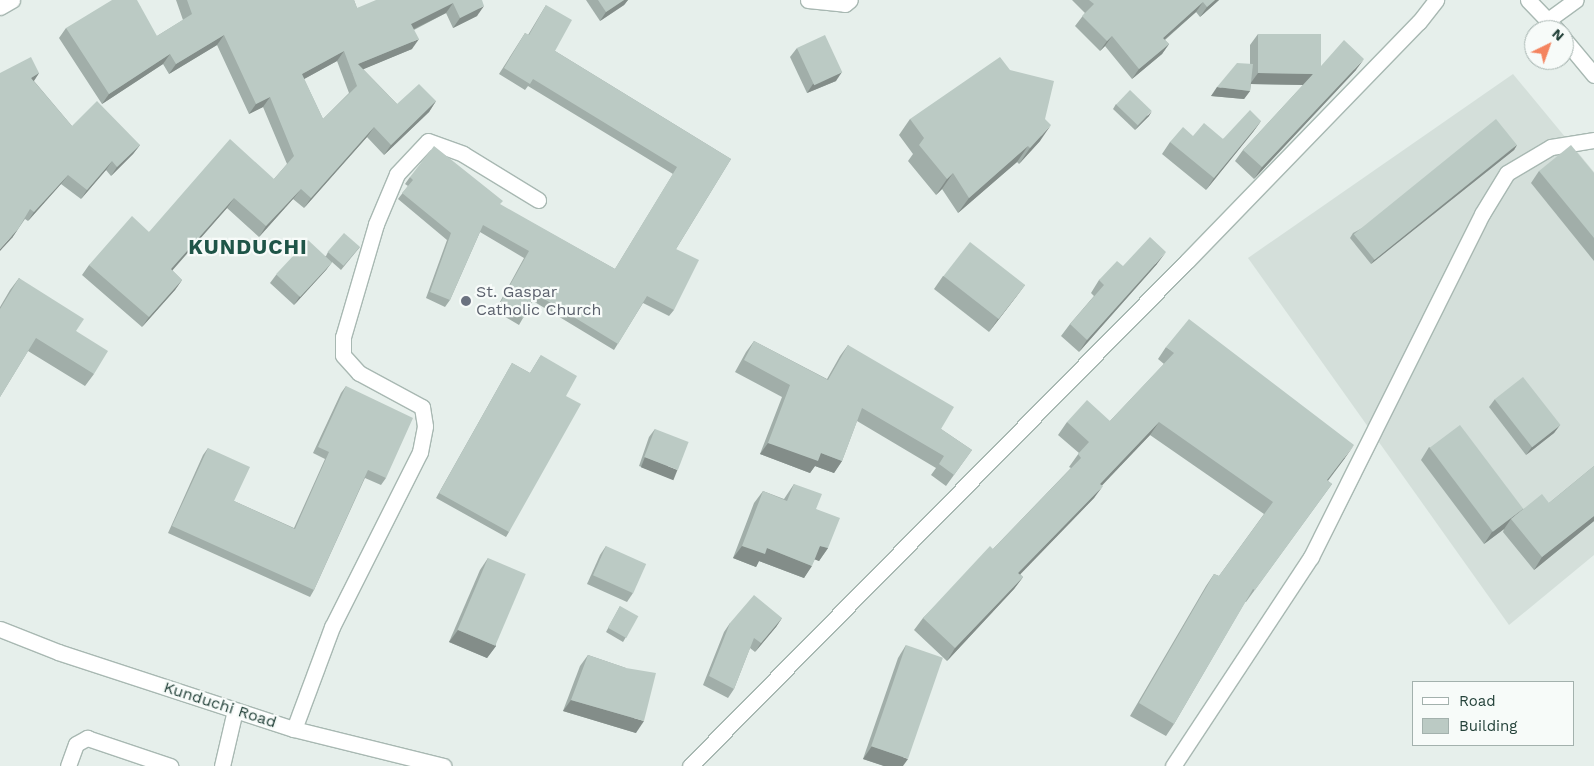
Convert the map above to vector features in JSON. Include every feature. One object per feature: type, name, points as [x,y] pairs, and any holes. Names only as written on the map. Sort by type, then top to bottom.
[{"type":"street","points":[[0,7],[12,0]]},
{"type":"street","points":[[808,0],[828,4],[845,4],[850,0]]},
{"type":"street","points":[[690,766],[1187,261],[1419,22],[1436,0]]},
{"type":"street","points":[[1528,0],[1547,20]]},
{"type":"street","points":[[1557,20],[1576,0]]},
{"type":"street","points":[[1574,51],[1594,75]]},
{"type":"street","points":[[1174,766],[1311,557],[1482,214],[1507,173],[1551,147],[1594,140]]},
{"type":"street","points":[[294,729],[332,627],[420,452],[425,426],[422,407],[359,373],[343,355],[342,337],[376,224],[397,174],[428,141],[463,154],[538,200]]},
{"type":"street","name":"Kunduchi Road","points":[[0,629],[58,652],[294,729],[444,766]]},
{"type":"street","points":[[222,766],[235,710]]},
{"type":"street","points":[[68,766],[76,744],[87,738],[134,760],[170,766]]},
{"type":"shaded area","points":[[1513,74],[1594,172],[1594,555],[1509,625],[1248,258]]},
{"type":"building","points":[[112,0],[137,0],[157,36],[192,14],[187,0],[354,0],[357,8],[376,0],[482,0],[484,6],[460,18],[453,3],[411,24],[419,39],[358,64],[397,104],[419,84],[436,101],[391,145],[374,127],[311,198],[301,189],[266,226],[234,198],[171,269],[182,280],[149,317],[89,265],[132,216],[149,232],[230,139],[274,179],[294,156],[270,97],[256,104],[224,35],[176,64],[170,54],[109,94],[66,28]],"holes":[[[344,51],[357,86],[323,119],[302,74]]]},
{"type":"building","points":[[598,0],[624,0],[606,12]]},
{"type":"building","points":[[1089,0],[1215,0],[1207,7],[1203,2],[1163,38],[1169,44],[1139,69],[1112,36],[1107,41],[1082,16],[1094,4]]},
{"type":"building","points":[[546,5],[572,20],[555,51],[731,159],[676,249],[699,260],[674,310],[647,296],[618,344],[536,294],[523,318],[499,305],[529,251],[483,225],[450,300],[430,292],[451,233],[402,193],[413,180],[410,177],[434,146],[503,201],[500,204],[615,269],[677,167],[533,79],[530,84],[504,68],[525,33],[529,35]]},
{"type":"building","points":[[1258,34],[1321,34],[1321,66],[1344,40],[1364,59],[1262,167],[1243,150],[1313,74],[1258,73]]},
{"type":"building","points":[[825,35],[842,72],[814,85],[797,48]]},
{"type":"building","points":[[31,57],[39,73],[31,78],[72,126],[97,101],[140,145],[117,167],[112,161],[87,190],[68,175],[34,212],[30,209],[18,229],[0,249],[0,73]]},
{"type":"building","points":[[1000,57],[1010,70],[1054,81],[1045,119],[1051,125],[1030,148],[1028,146],[969,198],[953,173],[947,179],[919,145],[924,138],[910,119]]},
{"type":"building","points":[[1237,63],[1253,64],[1250,91],[1217,87]]},
{"type":"building","points":[[1130,90],[1152,111],[1138,125],[1116,104]]},
{"type":"building","points":[[1250,110],[1261,121],[1214,178],[1170,142],[1183,127],[1193,136],[1204,123],[1223,139]]},
{"type":"building","points":[[1496,119],[1517,145],[1375,260],[1354,234]]},
{"type":"building","points":[[1571,145],[1594,173],[1594,238],[1539,171]]},
{"type":"building","points":[[344,233],[360,247],[343,266],[328,252]]},
{"type":"building","points":[[1150,237],[1166,252],[1087,340],[1070,324],[1104,285],[1099,280],[1117,261],[1123,266]]},
{"type":"building","points":[[308,240],[332,263],[300,297],[276,274]]},
{"type":"building","points":[[970,242],[1025,285],[999,319],[944,276]]},
{"type":"building","points":[[19,278],[84,319],[76,331],[108,351],[94,374],[36,338],[0,397],[0,309]]},
{"type":"building","points":[[1189,319],[1354,445],[1327,480],[1332,484],[1255,590],[1253,589],[1174,724],[1139,703],[1214,574],[1219,576],[1273,502],[1159,422],[1100,484],[1103,486],[1018,573],[1023,577],[955,648],[923,618],[990,546],[993,549],[1081,458],[1078,454],[1089,442],[1067,422],[1087,400],[1110,421],[1174,353],[1166,347]]},
{"type":"building","points":[[754,341],[828,380],[848,345],[954,407],[941,429],[972,450],[954,475],[939,464],[944,456],[862,408],[842,461],[821,453],[818,461],[768,443],[790,385],[744,360]]},
{"type":"building","points":[[541,355],[577,376],[566,396],[581,404],[509,532],[439,493],[512,363],[530,373]]},
{"type":"building","points":[[1523,377],[1561,425],[1532,447],[1495,399]]},
{"type":"building","points":[[346,386],[413,418],[386,478],[368,470],[314,590],[172,526],[208,448],[250,467],[234,501],[295,529],[329,452],[318,447]]},
{"type":"building","points":[[1460,425],[1523,509],[1493,532],[1430,448]]},
{"type":"building","points":[[655,429],[689,442],[678,470],[644,457]]},
{"type":"building","points":[[1594,466],[1594,516],[1542,557],[1511,519],[1542,494],[1549,503]]},
{"type":"building","points":[[794,484],[822,494],[816,509],[840,518],[828,548],[820,546],[812,566],[767,548],[765,554],[742,546],[763,491],[787,501]]},
{"type":"building","points":[[606,546],[646,564],[633,593],[593,575]]},
{"type":"building","points":[[488,558],[526,574],[495,646],[458,630]]},
{"type":"building","points":[[754,595],[782,618],[761,643],[754,638],[734,689],[709,676],[730,623]]},
{"type":"building","points":[[620,606],[638,616],[626,638],[608,628]]},
{"type":"building","points":[[906,645],[943,658],[908,759],[871,746]]},
{"type":"building","points":[[588,655],[626,668],[656,673],[644,721],[571,700]]},
{"type":"place","name":"St. Gaspar Catholic Church","points":[[466,301]]},
{"type":"district","name":"KUNDUCHI","points":[[248,247]]}]
